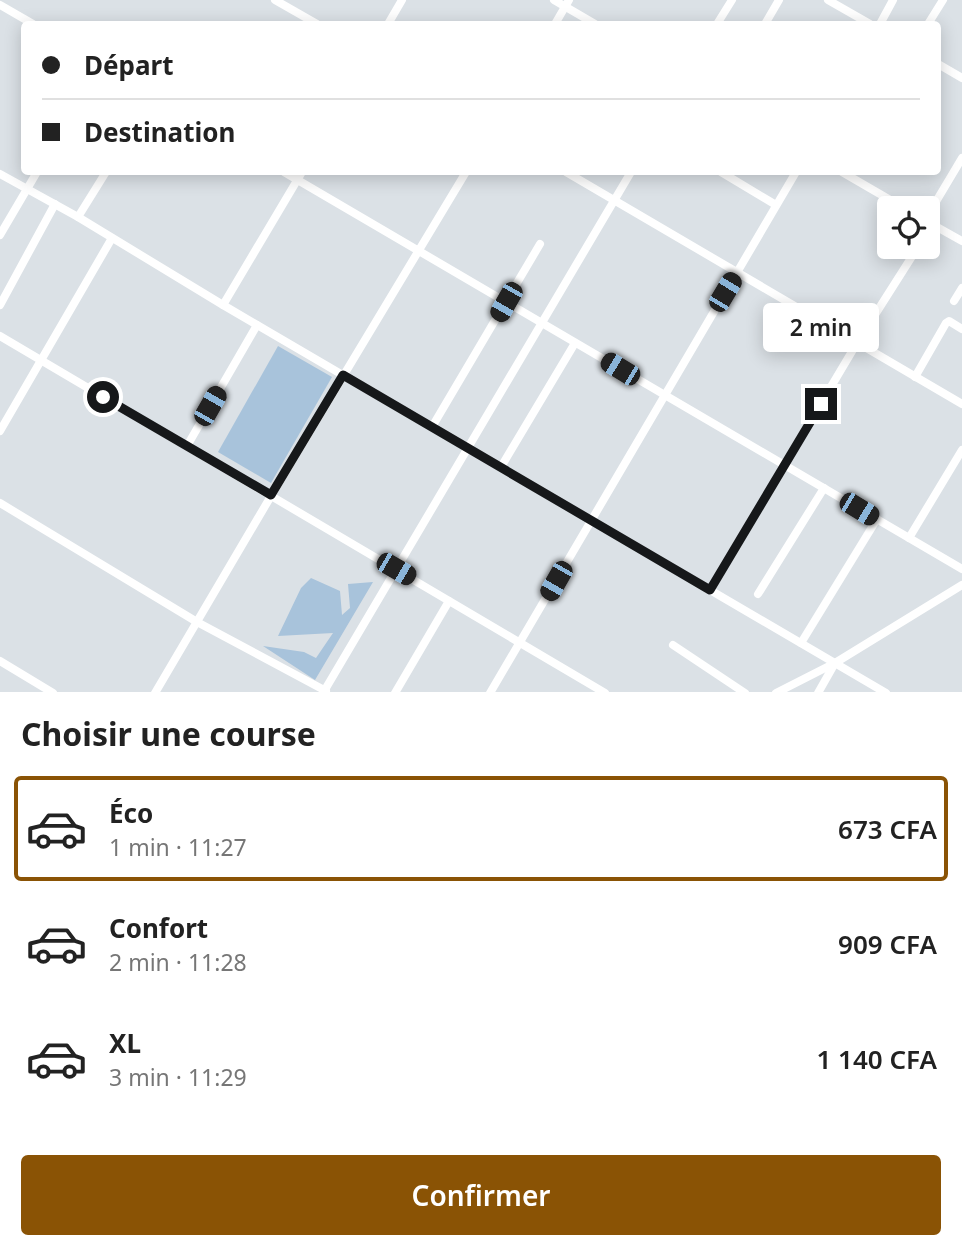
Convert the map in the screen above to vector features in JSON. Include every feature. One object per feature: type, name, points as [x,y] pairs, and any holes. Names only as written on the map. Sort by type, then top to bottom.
[{"type":"street","points":[[390,21],[402,0]]},
{"type":"street","points":[[554,0],[567,3],[591,21]]},
{"type":"street","points":[[719,21],[732,0]]},
{"type":"street","points":[[767,21],[779,0]]},
{"type":"street","points":[[828,0],[865,21]]},
{"type":"street","points":[[882,21],[893,0]]},
{"type":"street","points":[[930,21],[943,0]]},
{"type":"street","points":[[281,2],[312,21]]},
{"type":"street","points":[[557,21],[567,3]]},
{"type":"street","points":[[0,5],[28,21]]},
{"type":"street","points":[[941,66],[962,78]]},
{"type":"street","points":[[939,196],[962,158]]},
{"type":"street","points":[[0,174],[78,217],[257,325],[886,692]]},
{"type":"street","points":[[0,235],[35,175]]},
{"type":"street","points":[[78,217],[104,175]]},
{"type":"street","points":[[223,305],[299,175],[418,250],[962,569]]},
{"type":"street","points":[[155,692],[464,175]]},
{"type":"street","points":[[571,175],[962,404]]},
{"type":"street","points":[[0,503],[197,622],[325,692],[629,175]]},
{"type":"street","points":[[726,175],[776,205]]},
{"type":"street","points":[[490,692],[794,175]]},
{"type":"street","points":[[847,175],[883,196]]},
{"type":"street","points":[[0,305],[55,204]]},
{"type":"street","points":[[940,231],[962,241]]},
{"type":"street","points":[[0,431],[111,238]]},
{"type":"street","points":[[432,427],[540,244]]},
{"type":"street","points":[[710,590],[857,342],[910,259]]},
{"type":"street","points":[[954,301],[962,288]]},
{"type":"street","points":[[915,377],[946,323],[949,321],[962,329]]},
{"type":"street","points":[[187,446],[257,325]]},
{"type":"street","points":[[0,336],[605,692]]},
{"type":"street","points":[[500,467],[575,342]]},
{"type":"street","points":[[909,538],[962,450]]},
{"type":"street","points":[[758,594],[824,488]]},
{"type":"street","points":[[801,643],[877,519]]},
{"type":"street","points":[[776,692],[835,663],[962,585]]},
{"type":"street","points":[[396,692],[449,601]]},
{"type":"street","points":[[673,645],[745,692]]},
{"type":"street","points":[[0,661],[53,692]]},
{"type":"street","points":[[818,692],[835,663]]},
{"type":"shaded area","points":[[278,346],[332,377],[271,483],[218,452]]},
{"type":"shaded area","points":[[311,578],[340,591],[342,615],[350,608],[348,584],[373,582],[315,680],[263,646],[304,652],[316,658],[333,633],[278,636],[301,588]]},
{"type":"route","points":[[103,397],[271,495],[343,375],[710,590],[821,404]]}]
